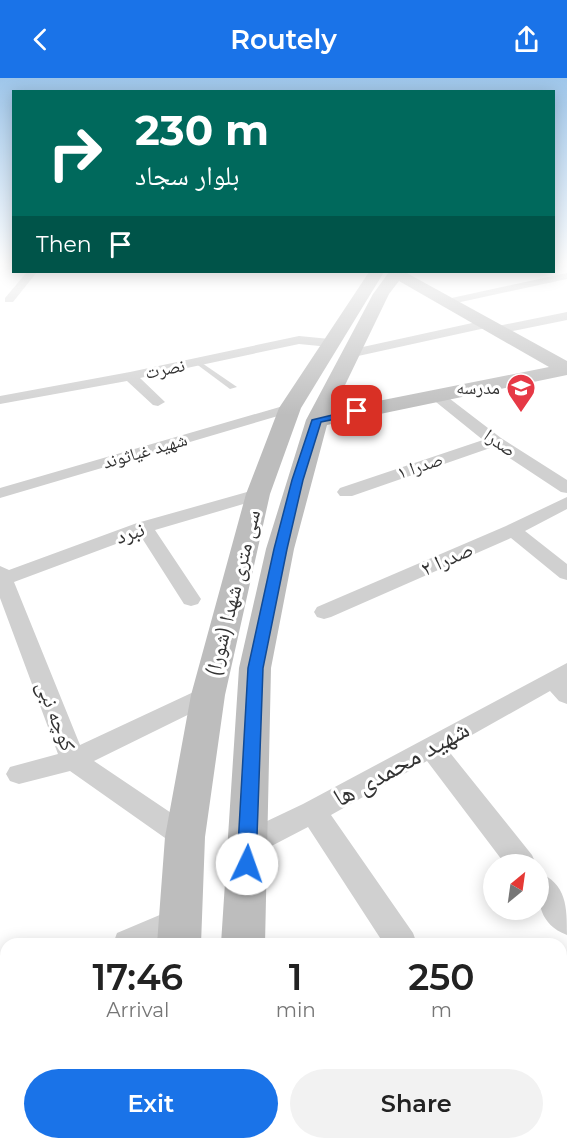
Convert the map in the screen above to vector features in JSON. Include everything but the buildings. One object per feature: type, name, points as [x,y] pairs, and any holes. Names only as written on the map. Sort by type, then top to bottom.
[{"type":"main road","name":"سی متری شهدا (شورا)","points":[[180,932],[185,837],[208,695],[258,494],[290,408],[340,349],[362,315]]},
{"type":"main road","points":[[470,315],[567,369]]},
{"type":"main road","name":"سی متری شهدا (شورا)","points":[[243,938],[255,668],[280,549],[298,480],[340,349]]},
{"type":"main road","points":[[317,420],[567,369]]},
{"type":"main road","points":[[246,548],[280,549]]},
{"type":"street","name":"نصرت","points":[[0,400],[130,376],[299,340],[340,349],[564,319]]},
{"type":"street","points":[[130,376],[158,402]]},
{"type":"street","name":"صدرا","points":[[436,395],[495,441],[567,488]]},
{"type":"street","name":"شهید غیاثوند","points":[[0,493],[290,408]]},
{"type":"street","name":"صدرا ۱","points":[[346,492],[495,441]]},
{"type":"street","name":"نبرد","points":[[2,575],[144,527],[258,494]]},
{"type":"street","name":"صدرا ۲","points":[[324,612],[513,530],[567,502]]},
{"type":"street","points":[[144,527],[191,599]]},
{"type":"street","points":[[513,530],[567,574]]},
{"type":"street","name":"کوچه نبی","points":[[2,575],[73,760],[185,837]]},
{"type":"street","name":"شهید محمدی ها","points":[[248,844],[314,812],[430,746],[563,682]]},
{"type":"street","points":[[19,774],[73,760],[208,695]]},
{"type":"street","points":[[430,746],[514,854]]},
{"type":"street","points":[[314,812],[398,938]]},
{"type":"street","points":[[549,899],[567,921]]},
{"type":"street","points":[[154,938],[180,932]]},
{"type":"lane","points":[[197,362],[234,387]]},
{"type":"place","name":"مدرسه","points":[[521,414]]},
{"type":"route","points":[[247,864],[255,668],[280,549],[317,420],[357,411]]}]
